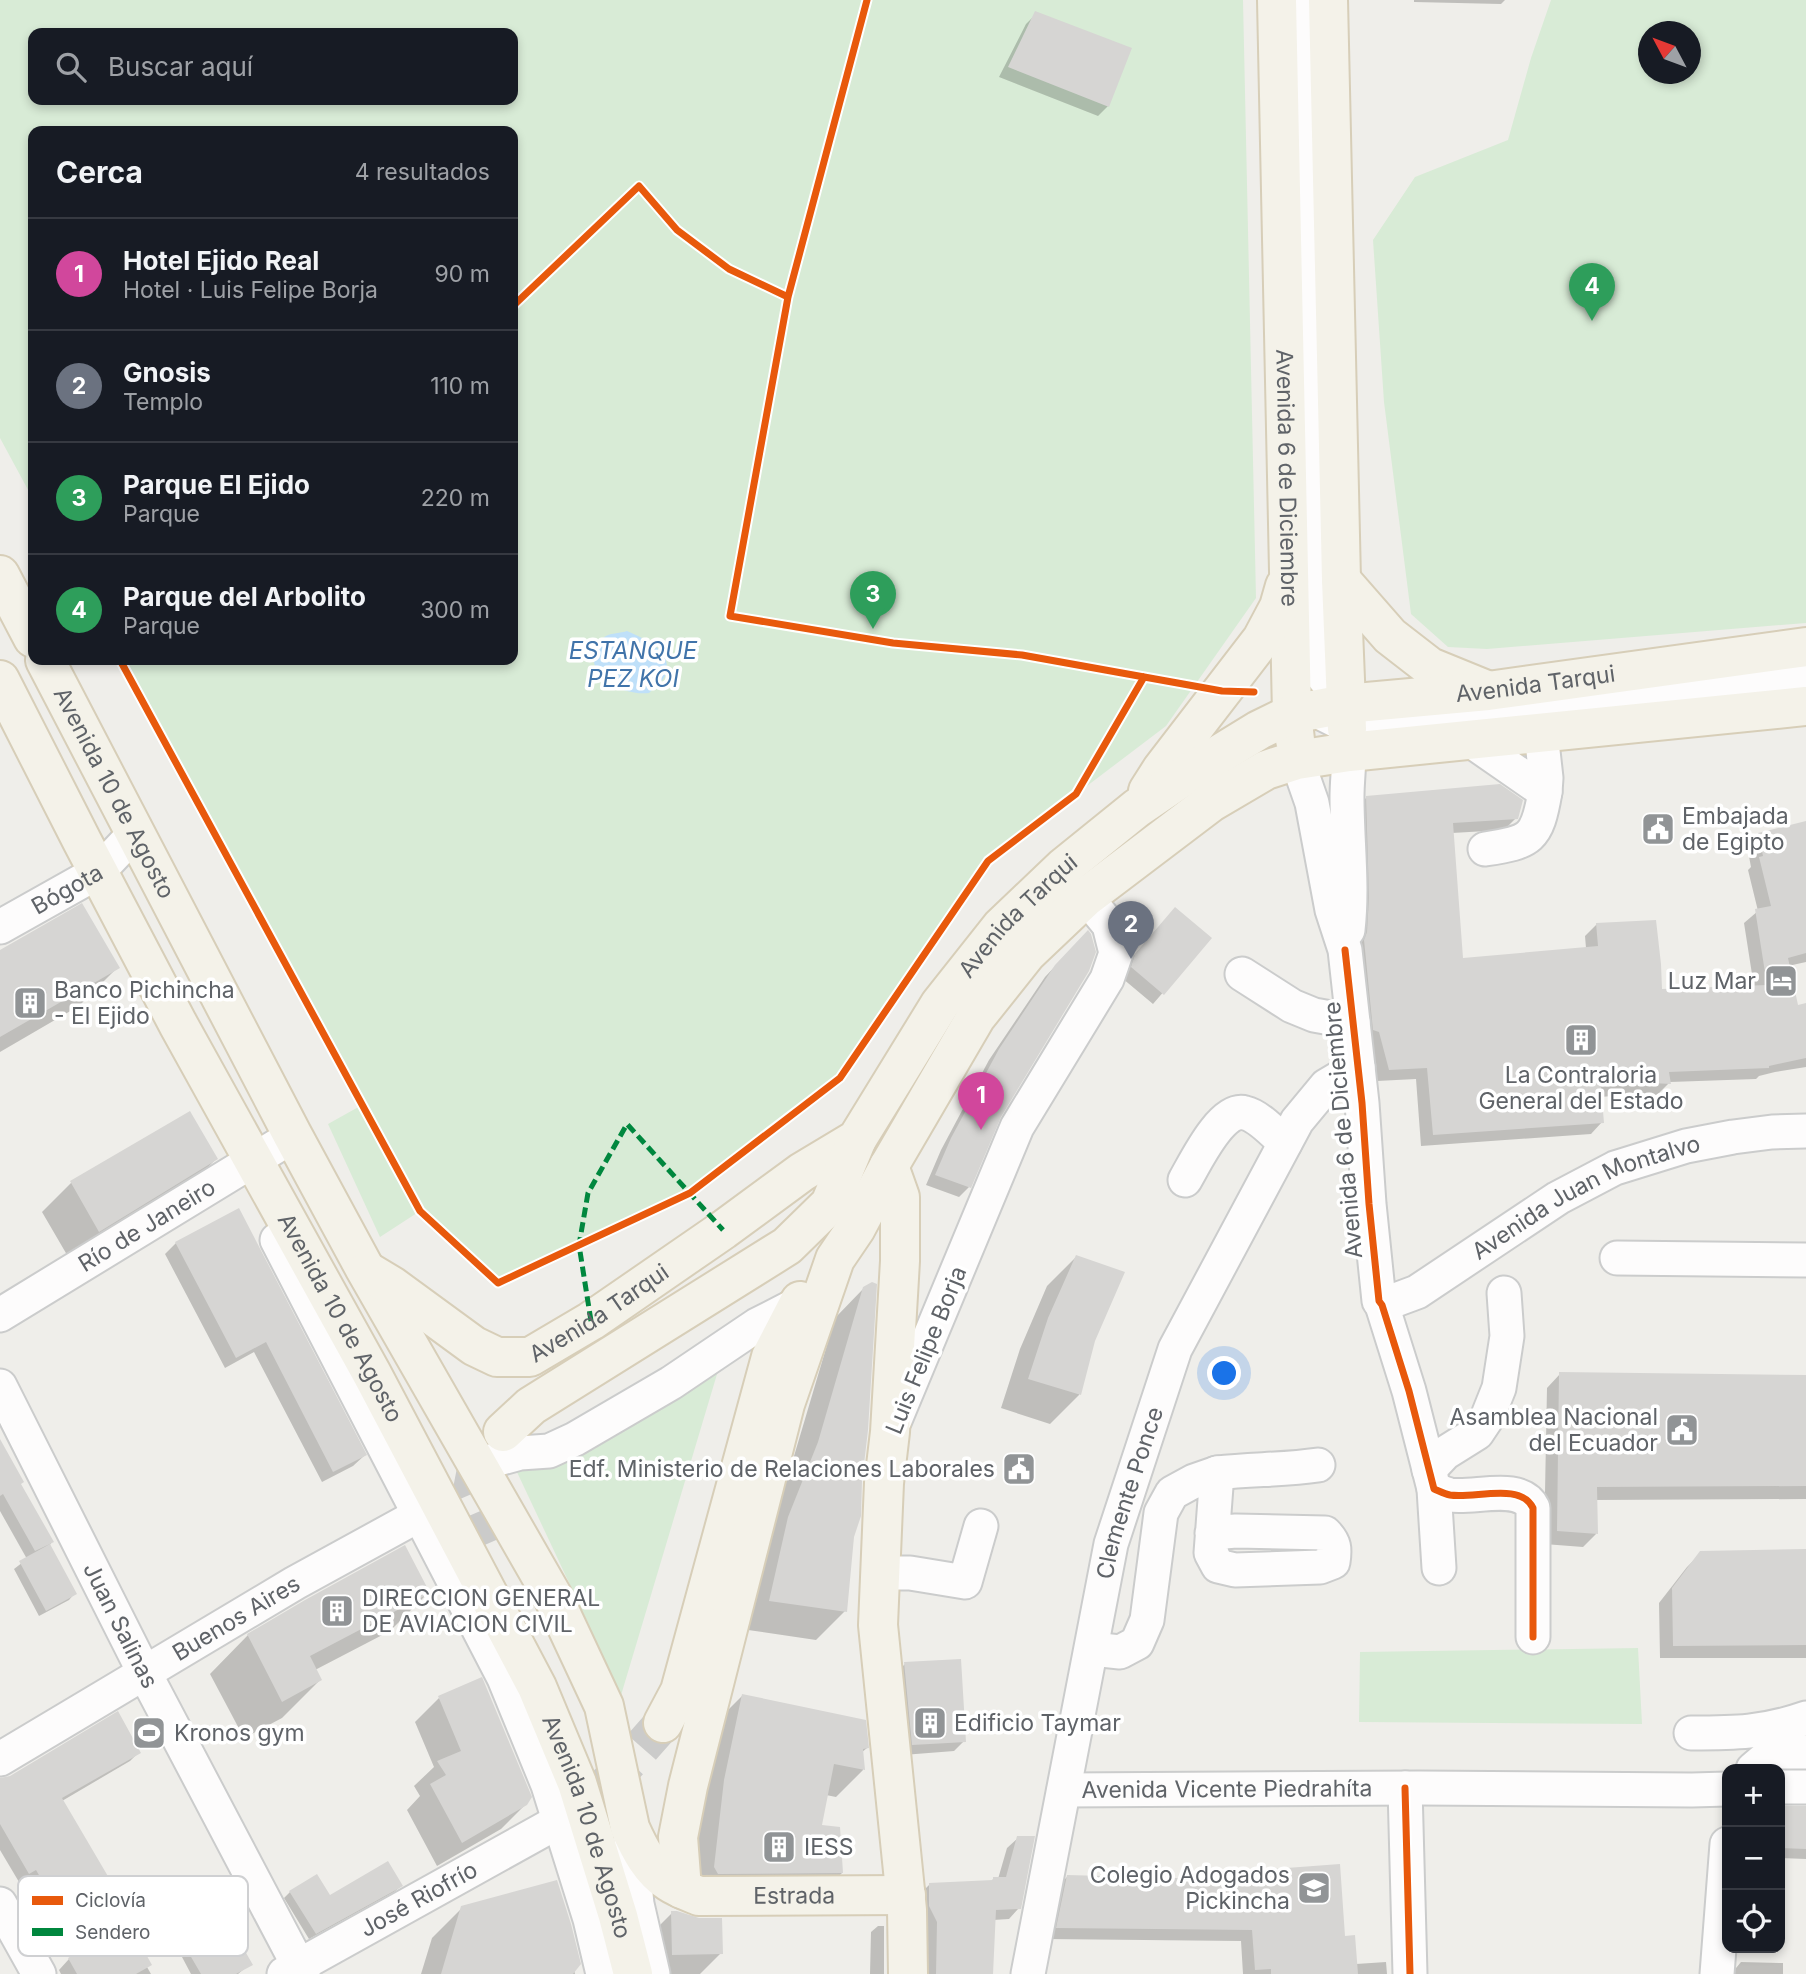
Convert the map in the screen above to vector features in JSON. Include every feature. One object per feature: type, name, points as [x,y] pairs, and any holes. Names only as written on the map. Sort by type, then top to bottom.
[{"type":"main road","name":"Avenida 6 de Diciembre","points":[[1277,0],[1290,564],[1330,721]]},
{"type":"main road","name":"Avenida 6 de Diciembre","points":[[1297,760],[1330,721],[1341,580],[1328,0]]},
{"type":"main road","points":[[1137,808],[1162,769],[1262,639],[1279,607],[1290,564]]},
{"type":"main road","points":[[0,575],[28,628]]},
{"type":"main road","points":[[1341,580],[1390,636],[1430,667],[1488,691]]},
{"type":"main road","name":"Avenida Tarqui","points":[[379,1278],[474,1346],[497,1357],[530,1357],[590,1321],[802,1172],[857,1139],[940,1004],[1001,927],[1064,867],[1137,808],[1259,730],[1330,721],[1488,691],[1806,647]]},
{"type":"main road","name":"Avenida 10 de Agosto","points":[[48,665],[293,1136],[379,1278],[553,1597],[604,1706],[630,1828],[652,1867],[668,1882],[682,1889]]},
{"type":"main road","name":"Avenida 10 de Agosto","points":[[0,680],[93,869],[178,1024],[246,1165],[365,1362],[429,1509],[537,1687],[577,1783],[633,1974]]},
{"type":"main road","name":"Avenida Tarqui","points":[[1330,721],[1471,740],[1806,706]]},
{"type":"main road","name":"Avenida Tarqui","points":[[682,1889],[678,1837],[688,1786],[785,1404],[835,1259],[856,1228],[976,1017],[1027,953],[1086,897],[1210,803],[1266,770],[1297,760],[1330,721]]},
{"type":"main road","points":[[497,1447],[531,1406],[787,1246],[830,1204],[857,1139],[889,1166],[900,1197],[900,1261],[890,1432]]},
{"type":"main road","points":[[663,1723],[680,1691],[771,1357],[798,1304],[835,1259]]},
{"type":"main road","name":"Luis Felipe Borja","points":[[890,1432],[884,1483],[878,1625],[906,1895],[908,1974]]},
{"type":"main road","points":[[494,1541],[528,1596],[558,1653],[613,1813],[626,1875],[618,1916]]},
{"type":"main road","name":"Estrada","points":[[682,1889],[699,1896],[906,1895]]},
{"type":"street","points":[[1292,0],[1306,678],[1330,721]]},
{"type":"street","points":[[1305,0],[1321,674],[1330,721]]},
{"type":"street","points":[[0,556],[28,610]]},
{"type":"street","points":[[1330,721],[1806,662]]},
{"type":"street","points":[[58,665],[379,1278],[497,1447],[515,1517],[572,1610],[628,1733],[630,1828],[637,1904],[653,1974]]},
{"type":"street","points":[[1330,721],[1388,730],[1806,681]]},
{"type":"street","name":"Avenida 6 de Diciembre","points":[[1330,721],[1347,797],[1351,871],[1345,950]]},
{"type":"street","points":[[1485,849],[1511,845],[1527,838],[1536,829],[1546,778],[1541,733]]},
{"type":"street","points":[[1471,740],[1545,792]]},
{"type":"street","name":"Avenida 6 de Diciembre","points":[[1297,760],[1312,803],[1332,910],[1345,950],[1377,1292],[1409,1391],[1432,1479],[1439,1568]]},
{"type":"street","name":"Bógota","points":[[0,927],[93,869],[135,833]]},
{"type":"street","name":"Bógota","points":[[0,910],[93,869]]},
{"type":"street","name":"Luis Felipe Borja","points":[[890,1432],[1017,1127],[1107,979],[1116,953],[1108,925],[1086,897]]},
{"type":"street","points":[[1242,974],[1292,1006],[1314,1015],[1353,1023]]},
{"type":"street","name":"Clemente Ponce","points":[[1028,1974],[1111,1544],[1175,1349],[1297,1121],[1326,1086],[1358,1068]]},
{"type":"street","points":[[1185,1180],[1218,1126],[1232,1113],[1245,1112],[1285,1143]]},
{"type":"street","name":"Avenida Juan Montalvo","points":[[1382,1305],[1417,1292],[1558,1198],[1615,1168],[1686,1146],[1733,1137],[1806,1131]]},
{"type":"street","name":"Río de Janeiro","points":[[0,1315],[293,1136]]},
{"type":"street","points":[[1617,1258],[1806,1260]]},
{"type":"street","points":[[1504,1293],[1507,1336],[1499,1388],[1487,1418],[1477,1433],[1445,1453],[1432,1479],[1449,1495],[1518,1494],[1530,1501],[1533,1508],[1533,1637]]},
{"type":"street","points":[[497,1447],[520,1453],[549,1451],[575,1439],[671,1383],[757,1325],[798,1304]]},
{"type":"street","name":"Juan Salinas","points":[[0,1386],[247,1876]]},
{"type":"street","points":[[1092,1649],[1120,1651],[1137,1643],[1147,1620],[1161,1513],[1172,1493],[1217,1473],[1255,1469],[1288,1470],[1318,1465]]},
{"type":"street","points":[[1212,1533],[1217,1473]]},
{"type":"street","points":[[429,1509],[548,1785],[590,1919],[603,1974]]},
{"type":"street","name":"Buenos Aires","points":[[0,1759],[295,1583],[429,1509]]},
{"type":"street","points":[[880,1573],[909,1573],[965,1582],[981,1526]]},
{"type":"street","points":[[1691,1733],[1743,1733],[1780,1727],[1806,1718]]},
{"type":"street","points":[[1759,1764],[1773,1752],[1806,1752]]},
{"type":"street","points":[[1785,1787],[1806,1787]]},
{"type":"street","points":[[1405,1788],[1410,1974]]},
{"type":"street","name":"Avenida Vicente Piedrahíta","points":[[1064,1790],[1722,1788]]},
{"type":"street","name":"José Riofrío","points":[[295,1971],[552,1825]]},
{"type":"street","name":"Juan Salinas","points":[[248,1877],[295,1971]]},
{"type":"street","points":[[1717,1974],[1723,1890]]},
{"type":"street","points":[[0,1904],[18,1936]]},
{"type":"street","points":[[29,1956],[39,1974]]},
{"type":"green space","points":[[0,0],[1243,0],[1256,598],[1166,726],[988,861],[840,1078],[690,1193],[498,1283],[420,1211],[380,1237],[328,1124],[362,1105],[123,665],[518,665],[518,126],[28,126],[28,490],[0,438]]},
{"type":"green space","points":[[1551,0],[1806,0],[1806,623],[1487,649],[1448,647],[1411,614],[1384,402],[1373,240],[1415,177],[1508,140]]},
{"type":"green space","points":[[732,1324],[616,1712],[588,1623],[516,1470]]},
{"type":"green space","points":[[1638,1648],[1642,1724],[1359,1722],[1360,1652]]},
{"type":"water","name":"ESTANQUE PEZ KOI","points":[[627,631],[656,647],[666,660],[665,676],[649,693],[629,692],[619,688],[601,677],[596,669],[596,649],[602,640],[608,635]]},
{"type":"building","points":[[1035,11],[1132,48],[1109,107],[1008,67]]},
{"type":"building","points":[[1500,784],[1523,800],[1518,819],[1453,823],[1463,958],[1598,946],[1596,923],[1656,920],[1662,989],[1767,985],[1755,909],[1771,906],[1759,857],[1763,856],[1758,833],[1806,821],[1806,953],[1788,958],[1798,1005],[1806,1003],[1806,1058],[1769,1068],[1669,1072],[1671,1084],[1601,1087],[1604,1123],[1433,1135],[1427,1068],[1389,1070],[1379,1032],[1373,1030],[1364,940],[1369,897],[1366,796]]},
{"type":"building","name":"Banco Pichincha - El Ejido","points":[[82,903],[120,968],[0,1037],[0,950]]},
{"type":"building","points":[[1175,907],[1212,938],[1164,995],[1131,967],[1135,954]]},
{"type":"building","points":[[1088,930],[1096,952],[1089,971],[1001,1117],[971,1188],[935,1175],[951,1138],[999,1049],[1055,965]]},
{"type":"building","points":[[190,1111],[218,1159],[99,1232],[70,1181]]},
{"type":"building","points":[[239,1208],[367,1455],[333,1472],[266,1342],[236,1358],[175,1242]]},
{"type":"building","points":[[1076,1255],[1125,1272],[1095,1341],[1081,1395],[1028,1379],[1048,1318]]},
{"type":"building","points":[[872,1282],[877,1284],[868,1430],[861,1516],[854,1537],[847,1612],[769,1601],[788,1517],[818,1442],[863,1287]]},
{"type":"building","name":"Asamblea Nacional del Ecuador","points":[[1559,1372],[1806,1375],[1806,1486],[1597,1487],[1598,1534],[1557,1531]]},
{"type":"building","points":[[0,1439],[24,1482],[21,1484],[54,1542],[35,1551],[3,1494],[0,1496]]},
{"type":"building","points":[[50,1544],[77,1594],[46,1611],[19,1561]]},
{"type":"building","name":"DIRECCION GENERAL DE AVIACION CIVIL","points":[[405,1545],[430,1593],[310,1656],[322,1680],[282,1702],[247,1634]]},
{"type":"building","points":[[1806,1549],[1806,1645],[1673,1646],[1672,1588],[1700,1551]]},
{"type":"building","points":[[961,1659],[966,1742],[912,1745],[904,1662]]},
{"type":"building","points":[[482,1677],[532,1797],[527,1805],[462,1843],[430,1784],[446,1775],[437,1761],[461,1751],[438,1696]]},
{"type":"building","points":[[742,1694],[866,1720],[869,1748],[863,1749],[865,1770],[834,1764],[822,1825],[840,1827],[843,1873],[718,1874],[714,1867],[724,1780]]},
{"type":"building","points":[[118,1711],[141,1753],[62,1798],[108,1876],[40,1876],[36,1870],[29,1874],[0,1824],[0,1778],[10,1776]]},
{"type":"building","points":[[1785,1806],[1806,1806],[1806,1849],[1785,1848]]},
{"type":"building","points":[[1017,1836],[1035,1836],[1021,1909],[996,1910],[993,1974],[936,1974],[937,1922],[929,1906],[929,1883],[1006,1877]]},
{"type":"building","points":[[388,1861],[403,1886],[316,1934],[289,1891],[317,1874],[330,1895]]},
{"type":"building","points":[[1340,1864],[1345,1936],[1355,1935],[1358,1974],[1271,1974],[1271,1969],[1255,1970],[1252,1930],[1056,1928],[1067,1875],[1249,1880],[1248,1871]]},
{"type":"building","points":[[557,1880],[581,1964],[573,1974],[441,1974],[461,1906]]},
{"type":"building","points":[[671,1911],[699,1918],[722,1918],[723,1954],[672,1955]]},
{"type":"building","points":[[147,1956],[152,1965],[136,1974],[77,1974],[68,1958]]},
{"type":"building","points":[[190,1956],[248,1956],[253,1965],[236,1974],[201,1974]]},
{"type":"tunnel","points":[[480,1457],[472,1490],[494,1541]]},
{"type":"tunnel","points":[[557,1823],[601,1790],[663,1723]]},
{"type":"marked path","points":[[591,1321],[579,1245],[588,1193],[627,1124],[723,1230]]},
{"type":"cycle path","points":[[867,0],[788,297],[730,616],[893,643],[1022,655],[1222,691],[1254,692]]},
{"type":"cycle path","points":[[518,301],[639,186],[677,230],[729,269],[788,297]]},
{"type":"cycle path","points":[[123,665],[420,1211],[498,1283],[690,1193],[840,1078],[988,861],[1076,794],[1144,677]]},
{"type":"cycle path","points":[[1345,950],[1362,1103],[1379,1301],[1409,1391],[1434,1489],[1448,1495],[1460,1496],[1508,1494],[1527,1500],[1533,1508],[1533,1637]]},
{"type":"cycle path","points":[[1405,1788],[1410,1974]]},
{"type":"place","name":"Parque del Arbolito","points":[[1592,321]]},
{"type":"place","name":"Parque El Ejido","points":[[873,629]]},
{"type":"place","name":"Embajada de Egipto","points":[[1658,829]]},
{"type":"place","name":"Gnosis","points":[[1131,959]]},
{"type":"place","name":"Luz Mar","points":[[1781,981]]},
{"type":"place","name":"Banco Pichincha - El Ejido","points":[[30,1003]]},
{"type":"place","name":"La Contraloria General del Estado","points":[[1581,1040]]},
{"type":"place","name":"Hotel Ejido Real","points":[[981,1130]]},
{"type":"place","name":"Asamblea Nacional del Ecuador","points":[[1682,1430]]},
{"type":"place","name":"Edf. Ministerio de Relaciones Laborales","points":[[1019,1469]]},
{"type":"place","name":"DIRECCION GENERAL DE AVIACION CIVIL","points":[[337,1611]]},
{"type":"place","name":"Edificio Taymar","points":[[930,1723]]},
{"type":"place","name":"Kronos gym","points":[[149,1733]]},
{"type":"place","name":"IESS","points":[[779,1847]]},
{"type":"place","name":"Colegio Adogados Pickincha","points":[[1314,1888]]}]
